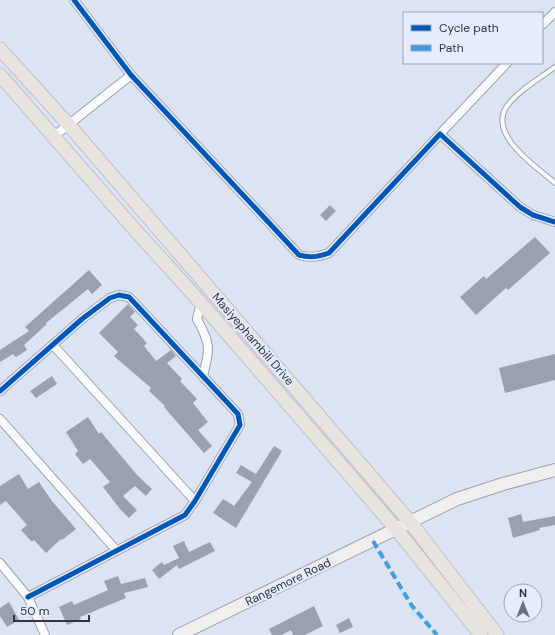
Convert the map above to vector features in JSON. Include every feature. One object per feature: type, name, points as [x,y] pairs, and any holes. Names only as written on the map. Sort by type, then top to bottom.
[{"type":"main road","name":"Masiyephambili Drive","points":[[0,49],[68,124],[411,523],[497,635]]},
{"type":"main road","name":"Masiyephambili Drive","points":[[0,75],[53,137],[201,303],[397,530],[481,635]]},
{"type":"street","points":[[74,0],[131,75],[300,255],[307,257],[317,257],[329,253],[506,64]]},
{"type":"street","points":[[543,25],[555,12]]},
{"type":"street","points":[[53,137],[131,75]]},
{"type":"street","points":[[440,134],[520,207],[533,215],[555,222]]},
{"type":"street","points":[[0,391],[82,319],[110,298],[119,295],[126,295],[238,414],[241,423],[189,511],[180,518],[28,597]]},
{"type":"street","points":[[201,303],[197,319],[206,335],[209,345],[203,376]]},
{"type":"street","points":[[53,345],[195,501]]},
{"type":"street","points":[[0,418],[116,550]]},
{"type":"street","name":"Rangemore Road","points":[[179,635],[397,530],[457,499],[478,491],[555,470]]},
{"type":"street","points":[[0,563],[28,597],[44,635]]},
{"type":"lane","points":[[555,67],[515,98],[504,114],[503,123],[506,136],[515,149],[555,183]]},
{"type":"building","points":[[330,205],[336,211],[326,221],[320,215]]},
{"type":"building","points":[[535,237],[550,253],[508,290],[506,288],[476,315],[460,297],[484,276],[486,279]]},
{"type":"building","points":[[89,270],[102,285],[92,294],[88,289],[46,323],[47,324],[24,345],[27,350],[16,357],[13,354],[0,362],[0,350],[29,331],[25,327]]},
{"type":"building","points":[[128,304],[135,312],[130,317],[138,325],[134,329],[147,343],[144,346],[156,361],[171,350],[176,356],[167,363],[182,379],[180,381],[197,399],[193,403],[208,422],[198,430],[212,446],[204,453],[164,407],[165,406],[149,391],[151,388],[114,356],[118,352],[99,333]]},
{"type":"building","points":[[555,354],[555,380],[505,393],[499,368]]},
{"type":"building","points":[[52,376],[57,384],[36,398],[30,391]]},
{"type":"building","points":[[88,417],[99,434],[101,432],[138,476],[152,489],[146,496],[135,486],[123,496],[137,510],[129,518],[103,487],[110,482],[90,459],[83,464],[75,454],[78,451],[66,432]]},
{"type":"building","points":[[274,446],[282,451],[236,528],[213,513],[223,499],[234,506],[252,482],[236,473],[241,465],[256,474]]},
{"type":"building","points":[[19,474],[28,489],[39,482],[52,501],[76,529],[62,540],[61,539],[46,553],[34,540],[32,542],[21,530],[27,525],[6,501],[0,505],[0,486]]},
{"type":"building","points":[[521,514],[523,522],[555,516],[555,525],[539,528],[540,530],[513,538],[508,518]]},
{"type":"building","points":[[184,541],[189,552],[210,542],[215,551],[179,569],[177,565],[159,579],[152,570],[162,562],[164,565],[179,558],[173,546]]},
{"type":"building","points":[[118,576],[121,584],[145,578],[148,587],[124,593],[126,598],[80,617],[81,619],[67,625],[59,607],[72,601],[74,605],[108,590],[104,581]]},
{"type":"building","points":[[9,602],[19,620],[7,627],[0,616],[0,608]]},
{"type":"building","points":[[314,606],[323,626],[305,635],[293,635],[291,630],[282,635],[272,635],[269,629]]},
{"type":"building","points":[[349,618],[353,627],[340,633],[336,625]]},
{"type":"marked path","points":[[373,541],[412,606],[437,635]]},
{"type":"cycle path","points":[[74,0],[131,75],[299,255],[314,257],[329,253],[440,134],[520,207],[533,215],[555,222]]},
{"type":"cycle path","points":[[0,391],[82,319],[110,298],[119,295],[129,297],[238,414],[240,425],[195,501],[185,515],[28,597]]}]
